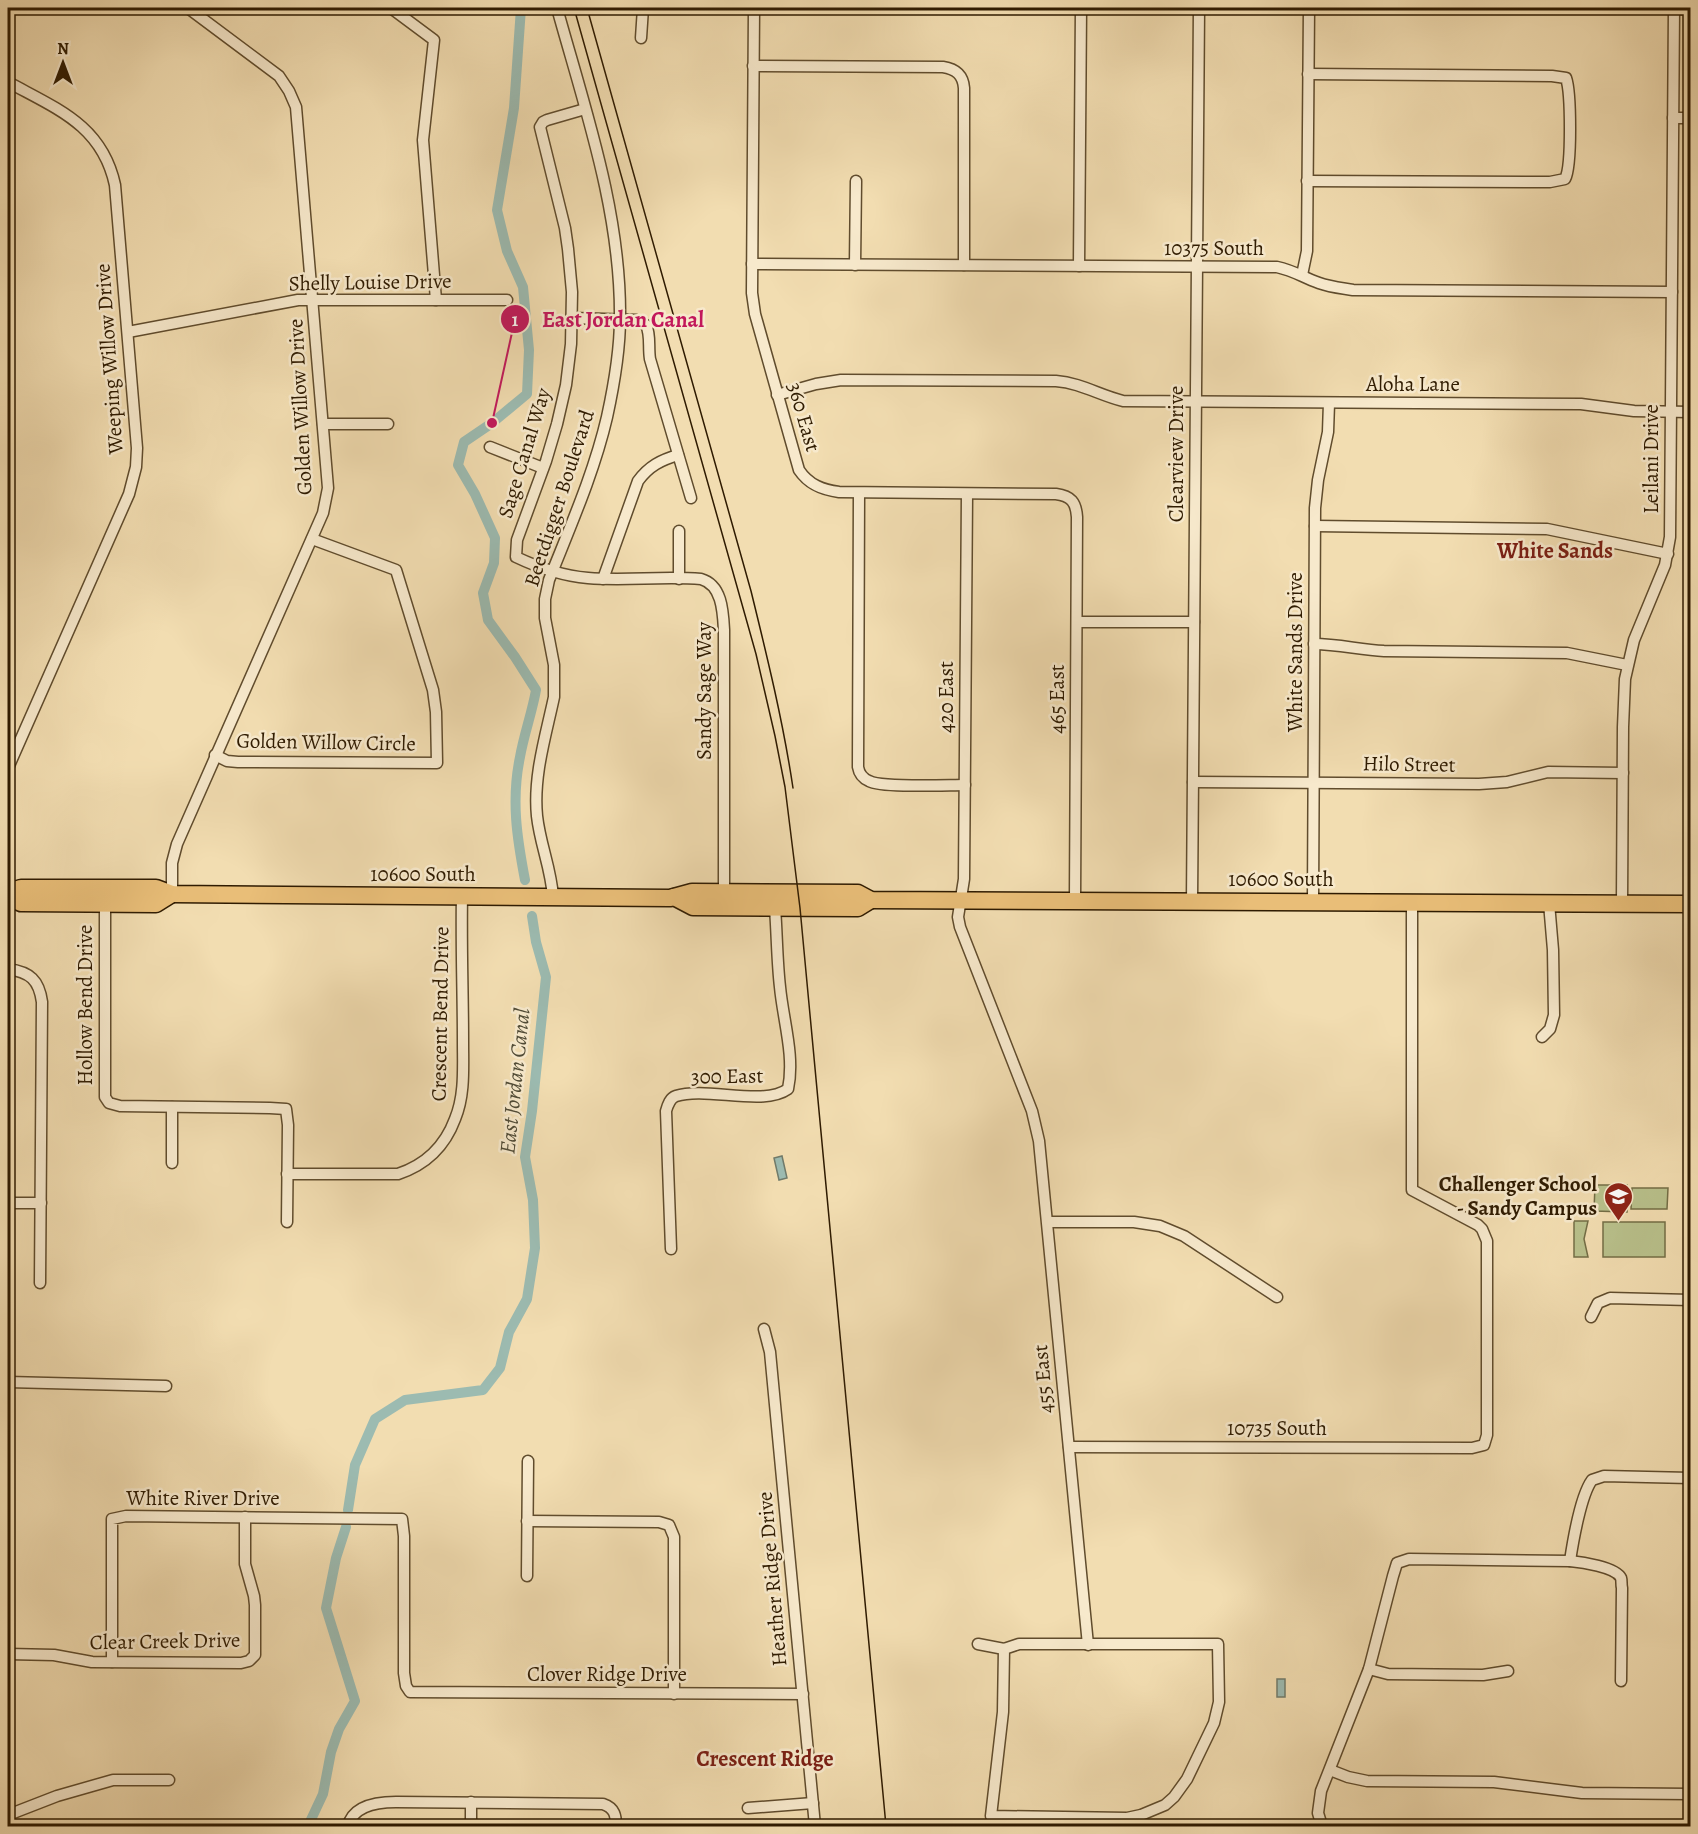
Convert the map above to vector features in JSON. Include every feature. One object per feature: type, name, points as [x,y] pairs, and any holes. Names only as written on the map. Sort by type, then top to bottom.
[{"type":"main road","name":"10600 South","points":[[8,891],[21,888],[156,888],[172,894],[553,897],[674,897],[692,892],[858,893],[871,900],[1690,904]]},
{"type":"main road","name":"10600 South","points":[[8,897],[21,903],[156,904],[172,894]]},
{"type":"main road","name":"10600 South","points":[[674,897],[693,907],[858,908],[871,900]]},
{"type":"street","name":"Golden Willow Drive","points":[[172,894],[172,863],[177,844],[323,513],[328,479],[298,116],[293,99],[279,76],[188,8]]},
{"type":"street","points":[[391,8],[434,40],[423,140],[436,300]]},
{"type":"street","name":"Beetdigger Boulevard","points":[[553,897],[551,874],[538,827],[536,804],[538,778],[554,697],[554,665],[546,628],[547,590],[594,462],[606,420],[616,372],[620,320],[618,265],[611,214],[557,8]]},
{"type":"street","points":[[641,38],[644,8]]},
{"type":"street","name":"360 East","points":[[754,8],[752,293],[755,314],[777,395],[796,462],[804,477],[820,488],[830,491],[1056,494],[1073,499]]},
{"type":"street","points":[[1079,266],[1081,8]]},
{"type":"street","name":"Clearview Drive","points":[[1192,902],[1198,8]]},
{"type":"street","points":[[1302,275],[1307,251],[1309,8]]},
{"type":"street","points":[[1674,8],[1690,9]]},
{"type":"street","name":"Leilani Drive","points":[[1622,903],[1623,697],[1627,665],[1634,640],[1665,565],[1671,520],[1674,8]]},
{"type":"street","points":[[753,66],[943,67],[959,74],[964,88],[964,265]]},
{"type":"street","points":[[1307,181],[1550,182],[1565,179],[1568,169],[1569,129],[1569,94],[1566,78],[1308,74]]},
{"type":"street","name":"Weeping Willow Drive","points":[[8,82],[74,119],[91,134],[104,153],[112,174],[115,185],[137,448],[132,485],[8,768]]},
{"type":"street","name":"Sage Canal Way","points":[[516,557],[517,540],[557,424],[566,385],[573,318],[571,270],[565,228],[540,130],[541,124],[545,121],[585,109]]},
{"type":"street","points":[[1673,118],[1690,118]]},
{"type":"street","points":[[855,265],[856,181]]},
{"type":"street","name":"10375 South","points":[[752,264],[1276,267],[1291,270],[1318,283],[1353,290],[1672,292]]},
{"type":"street","name":"Shelly Louise Drive","points":[[128,332],[279,302],[507,300]]},
{"type":"street","points":[[573,318],[640,321],[648,328],[649,353],[690,498]]},
{"type":"street","name":"Aloha Lane","points":[[777,395],[840,380],[1056,381],[1082,385],[1112,398],[1135,402],[1581,404],[1634,411],[1690,412]]},
{"type":"street","name":"White Sands Drive","points":[[1313,902],[1315,526],[1317,486],[1328,432],[1329,403]]},
{"type":"street","points":[[323,424],[388,424]]},
{"type":"street","points":[[490,447],[543,468]]},
{"type":"street","points":[[603,579],[638,481],[655,464],[678,455]]},
{"type":"street","points":[[859,493],[858,767],[863,778],[877,784],[965,785]]},
{"type":"street","name":"420 East","points":[[967,494],[964,879],[958,917],[1032,1111]]},
{"type":"street","name":"465 East","points":[[1073,499],[1077,516],[1075,901]]},
{"type":"street","points":[[1315,526],[1547,529],[1668,554]]},
{"type":"street","points":[[679,531],[679,579]]},
{"type":"street","name":"Golden Willow Circle","points":[[215,755],[238,762],[437,763],[433,690],[396,570],[312,539]]},
{"type":"street","name":"Sandy Sage Way","points":[[516,557],[574,577],[701,579],[710,582],[718,592],[724,630],[724,892]]},
{"type":"street","points":[[1077,621],[1194,622]]},
{"type":"street","points":[[1314,644],[1335,644],[1378,651],[1567,653],[1627,665]]},
{"type":"street","name":"Hilo Street","points":[[1193,782],[1493,783],[1548,772],[1623,773]]},
{"type":"street","name":"Crescent Bend Drive","points":[[287,1174],[398,1174],[421,1164],[450,1131],[456,1118],[462,1090],[464,977],[461,933],[462,896]]},
{"type":"street","name":"Hollow Bend Drive","points":[[105,903],[105,1096],[109,1103],[120,1106],[286,1109],[288,1125],[287,1222]]},
{"type":"street","name":"10735 South","points":[[1069,1448],[1472,1448],[1484,1445],[1487,1435],[1487,1240],[1478,1225],[1412,1190],[1412,903]]},
{"type":"street","points":[[1542,1037],[1550,1029],[1554,1015],[1554,959],[1549,903]]},
{"type":"street","name":"300 East","points":[[671,1249],[666,1111],[669,1102],[675,1096],[764,1095],[783,1093],[788,1089],[790,1069],[780,989],[775,908]]},
{"type":"street","points":[[8,969],[28,975],[36,982],[41,992],[40,1283]]},
{"type":"street","points":[[172,1107],[172,1163]]},
{"type":"street","name":"455 East","points":[[1032,1111],[1039,1141],[1088,1645]]},
{"type":"street","points":[[8,1203],[41,1203]]},
{"type":"street","points":[[1047,1222],[1134,1222],[1160,1226],[1184,1236],[1277,1297]]},
{"type":"street","points":[[1591,1317],[1598,1303],[1610,1298],[1690,1300]]},
{"type":"street","name":"Heather Ridge Drive","points":[[764,1329],[770,1352],[815,1827]]},
{"type":"street","points":[[8,1382],[166,1386]]},
{"type":"street","points":[[527,1576],[528,1461]]},
{"type":"street","points":[[1570,1561],[1586,1491],[1592,1480],[1605,1476],[1690,1478]]},
{"type":"street","name":"White River Drive","points":[[112,1662],[112,1519],[126,1516],[402,1519],[404,1673],[406,1686],[410,1692]]},
{"type":"street","name":"Clear Creek Drive","points":[[8,1654],[54,1655],[84,1662],[241,1663],[252,1659],[255,1655],[255,1605],[244,1564],[245,1517]]},
{"type":"street","points":[[527,1521],[660,1522],[669,1526],[674,1537],[674,1694]]},
{"type":"street","points":[[1322,1827],[1318,1813],[1321,1791],[1369,1669],[1397,1563],[1409,1560],[1570,1561],[1611,1570],[1621,1577],[1621,1682]]},
{"type":"street","points":[[978,1644],[1004,1649],[1019,1644],[1218,1644],[1219,1702],[1214,1723],[1187,1779],[1174,1797],[1165,1805],[1126,1822],[991,1816],[1004,1712],[1004,1649]]},
{"type":"street","points":[[1369,1669],[1388,1674],[1483,1675],[1508,1671]]},
{"type":"street","name":"Clover Ridge Drive","points":[[410,1692],[803,1695]]},
{"type":"street","points":[[1330,1770],[1348,1778],[1367,1781],[1494,1782],[1582,1793],[1690,1794]]},
{"type":"street","points":[[8,1815],[57,1796],[113,1780],[169,1780]]},
{"type":"street","points":[[348,1827],[352,1817],[361,1810],[386,1802],[471,1802],[603,1804],[613,1809],[616,1816],[616,1827]]},
{"type":"street","points":[[471,1802],[471,1827]]},
{"type":"street","points":[[748,1808],[813,1803]]},
{"type":"green space","points":[[1595,1185],[1627,1185],[1627,1212],[1594,1211]]},
{"type":"green space","points":[[1632,1188],[1668,1188],[1667,1209],[1631,1209]]},
{"type":"green space","points":[[1574,1221],[1588,1221],[1584,1239],[1588,1257],[1574,1257]]},
{"type":"green space","points":[[1603,1222],[1665,1222],[1665,1257],[1603,1257]]},
{"type":"water","points":[[782,1156],[787,1178],[779,1180],[774,1158]]},
{"type":"water","points":[[1277,1679],[1285,1679],[1285,1697],[1277,1697]]},
{"type":"waterway","name":"East Jordan Canal","points":[[521,8],[514,108],[497,210],[507,251],[523,287],[529,350],[527,394],[492,423],[464,442],[458,465],[475,494],[495,538],[494,563],[483,593],[488,620],[536,690],[522,748],[516,788],[518,834],[525,880]]},
{"type":"waterway","name":"East Jordan Canal","points":[[348,1510],[355,1465],[375,1419],[405,1400],[483,1390],[500,1368],[509,1332],[527,1299],[535,1248],[533,1200],[525,1157],[546,977],[536,942],[532,916]]},
{"type":"waterway","name":"East Jordan Canal","points":[[308,1826],[323,1794],[331,1752],[339,1729],[355,1701],[326,1608],[336,1558],[346,1527]]},
{"type":"tram line","points":[[574,8],[756,654],[785,787],[800,908],[886,1826]]},
{"type":"tram line","points":[[587,8],[751,591],[780,713],[793,788]]},
{"type":"place","name":"East Jordan Canal","points":[[492,423]]},
{"type":"place","name":"Challenger School - Sandy Campus","points":[[1618,1222]]},
{"type":"district","name":"White Sands","points":[[1555,551]]},
{"type":"district","name":"Crescent Ridge","points":[[765,1759]]}]
